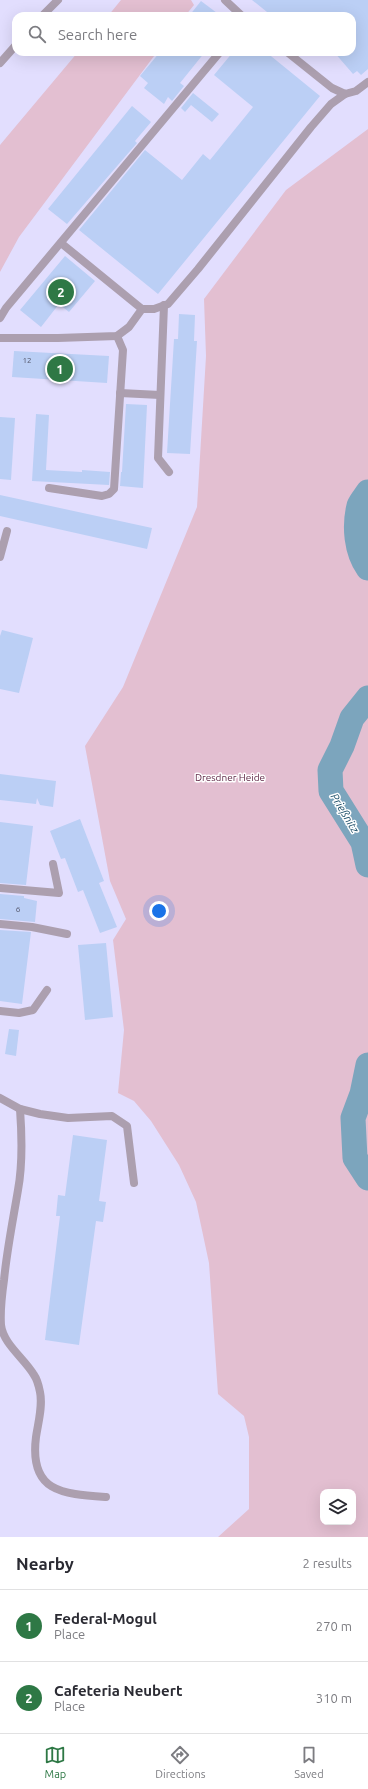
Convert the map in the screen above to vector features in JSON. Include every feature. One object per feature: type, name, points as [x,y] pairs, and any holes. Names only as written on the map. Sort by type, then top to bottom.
[{"type":"lane","points":[[46,12],[58,0]]},
{"type":"lane","points":[[225,0],[238,12]]},
{"type":"lane","points":[[0,63],[12,50]]},
{"type":"lane","points":[[0,318],[6,308],[217,56]]},
{"type":"lane","points":[[292,56],[332,88],[345,94]]},
{"type":"lane","points":[[61,243],[142,309],[154,309],[168,304],[331,104],[345,94],[356,92],[368,82]]},
{"type":"lane","points":[[164,305],[158,458],[169,472]]},
{"type":"lane","points":[[0,338],[118,336],[129,327],[142,309]]},
{"type":"lane","points":[[49,488],[102,496],[109,494],[114,489],[123,350],[118,336]]},
{"type":"lane","points":[[120,393],[160,395]]},
{"type":"lane","points":[[0,557],[7,531]]},
{"type":"lane","points":[[0,888],[59,893],[52,864]]},
{"type":"lane","points":[[0,924],[32,927],[67,934]]},
{"type":"lane","points":[[0,1011],[19,1013],[33,1010],[47,990]]},
{"type":"lane","points":[[0,1098],[20,1109],[40,1114],[68,1118],[112,1116],[127,1126],[134,1183]]},
{"type":"lane","points":[[20,1109],[22,1160],[19,1188],[6,1258],[2,1295],[1,1326],[11,1347],[34,1375],[40,1393],[40,1416],[36,1438],[35,1464],[49,1486],[72,1494],[106,1496]]},
{"type":"green space","points":[[121,0],[191,0],[194,5],[188,12],[111,12]]},
{"type":"green space","points":[[75,56],[154,56],[19,237],[0,272],[0,145]]},
{"type":"green space","name":"Dresdner Heide","points":[[368,129],[368,1537],[218,1537],[249,1509],[249,1437],[244,1416],[218,1394],[209,1263],[196,1202],[179,1165],[151,1121],[134,1101],[118,1093],[124,1030],[113,940],[126,919],[110,881],[85,746],[123,687],[197,507],[206,356],[204,299],[286,190]]},
{"type":"building","points":[[252,0],[368,0],[368,69],[361,75],[357,71],[353,74],[337,56],[356,56],[356,12],[267,12]]},
{"type":"building","points":[[201,1],[216,12],[192,12]]},
{"type":"building","points":[[157,56],[202,56],[180,83],[184,86],[172,101],[168,97],[164,104],[144,88],[148,83],[140,76]]},
{"type":"building","points":[[230,56],[271,56],[320,96],[158,294],[79,230],[145,150],[182,180],[203,154],[210,160],[253,107],[214,75]]},
{"type":"building","points":[[193,93],[219,114],[212,122],[191,105],[185,112],[181,108]]},
{"type":"building","points":[[132,106],[151,122],[135,141],[137,143],[67,224],[48,209]]},
{"type":"building","points":[[65,256],[95,281],[69,312],[59,304],[41,327],[20,310]]},
{"type":"building","points":[[179,314],[195,315],[194,341],[197,341],[190,454],[167,453],[174,339],[178,339]]},
{"type":"building","points":[[14,351],[109,356],[107,383],[12,377]]},
{"type":"building","points":[[126,404],[147,405],[143,488],[120,486]]},
{"type":"building","points":[[36,414],[49,415],[46,470],[110,472],[109,485],[32,481]]},
{"type":"building","points":[[0,417],[15,418],[11,480],[0,479]]},
{"type":"building","points":[[0,495],[152,528],[147,549],[0,516]]},
{"type":"building","points":[[2,630],[33,638],[19,693],[0,689],[0,636]]},
{"type":"building","points":[[0,774],[56,781],[53,807],[40,805],[37,798],[36,804],[0,800]]},
{"type":"building","points":[[80,819],[104,881],[99,883],[117,927],[100,933],[83,890],[78,892],[65,858],[61,859],[50,831]]},
{"type":"building","points":[[0,822],[33,826],[26,885],[0,883]]},
{"type":"building","points":[[0,894],[24,896],[24,898],[37,901],[35,922],[0,919]]},
{"type":"building","points":[[0,930],[31,932],[22,1004],[0,1001]]},
{"type":"building","points":[[106,943],[113,1017],[85,1020],[78,945]]},
{"type":"building","points":[[9,1029],[19,1030],[16,1056],[5,1054]]},
{"type":"building","points":[[73,1135],[107,1140],[99,1201],[106,1202],[103,1222],[96,1221],[79,1345],[45,1340],[60,1216],[56,1216],[58,1195],[65,1196]]},
{"type":"waterway","name":"Prießnitz","points":[[368,492],[359,506],[356,530],[361,554],[368,568]]},
{"type":"waterway","name":"Prießnitz","points":[[368,698],[352,718],[342,746],[330,770],[331,791],[363,842],[368,865]]},
{"type":"waterway","name":"Prießnitz","points":[[368,1065],[362,1094],[353,1118],[355,1158],[368,1178]]},
{"type":"place","name":"Cafeteria Neubert","points":[[61,292]]},
{"type":"place","name":"Federal-Mogul","points":[[60,369]]}]
